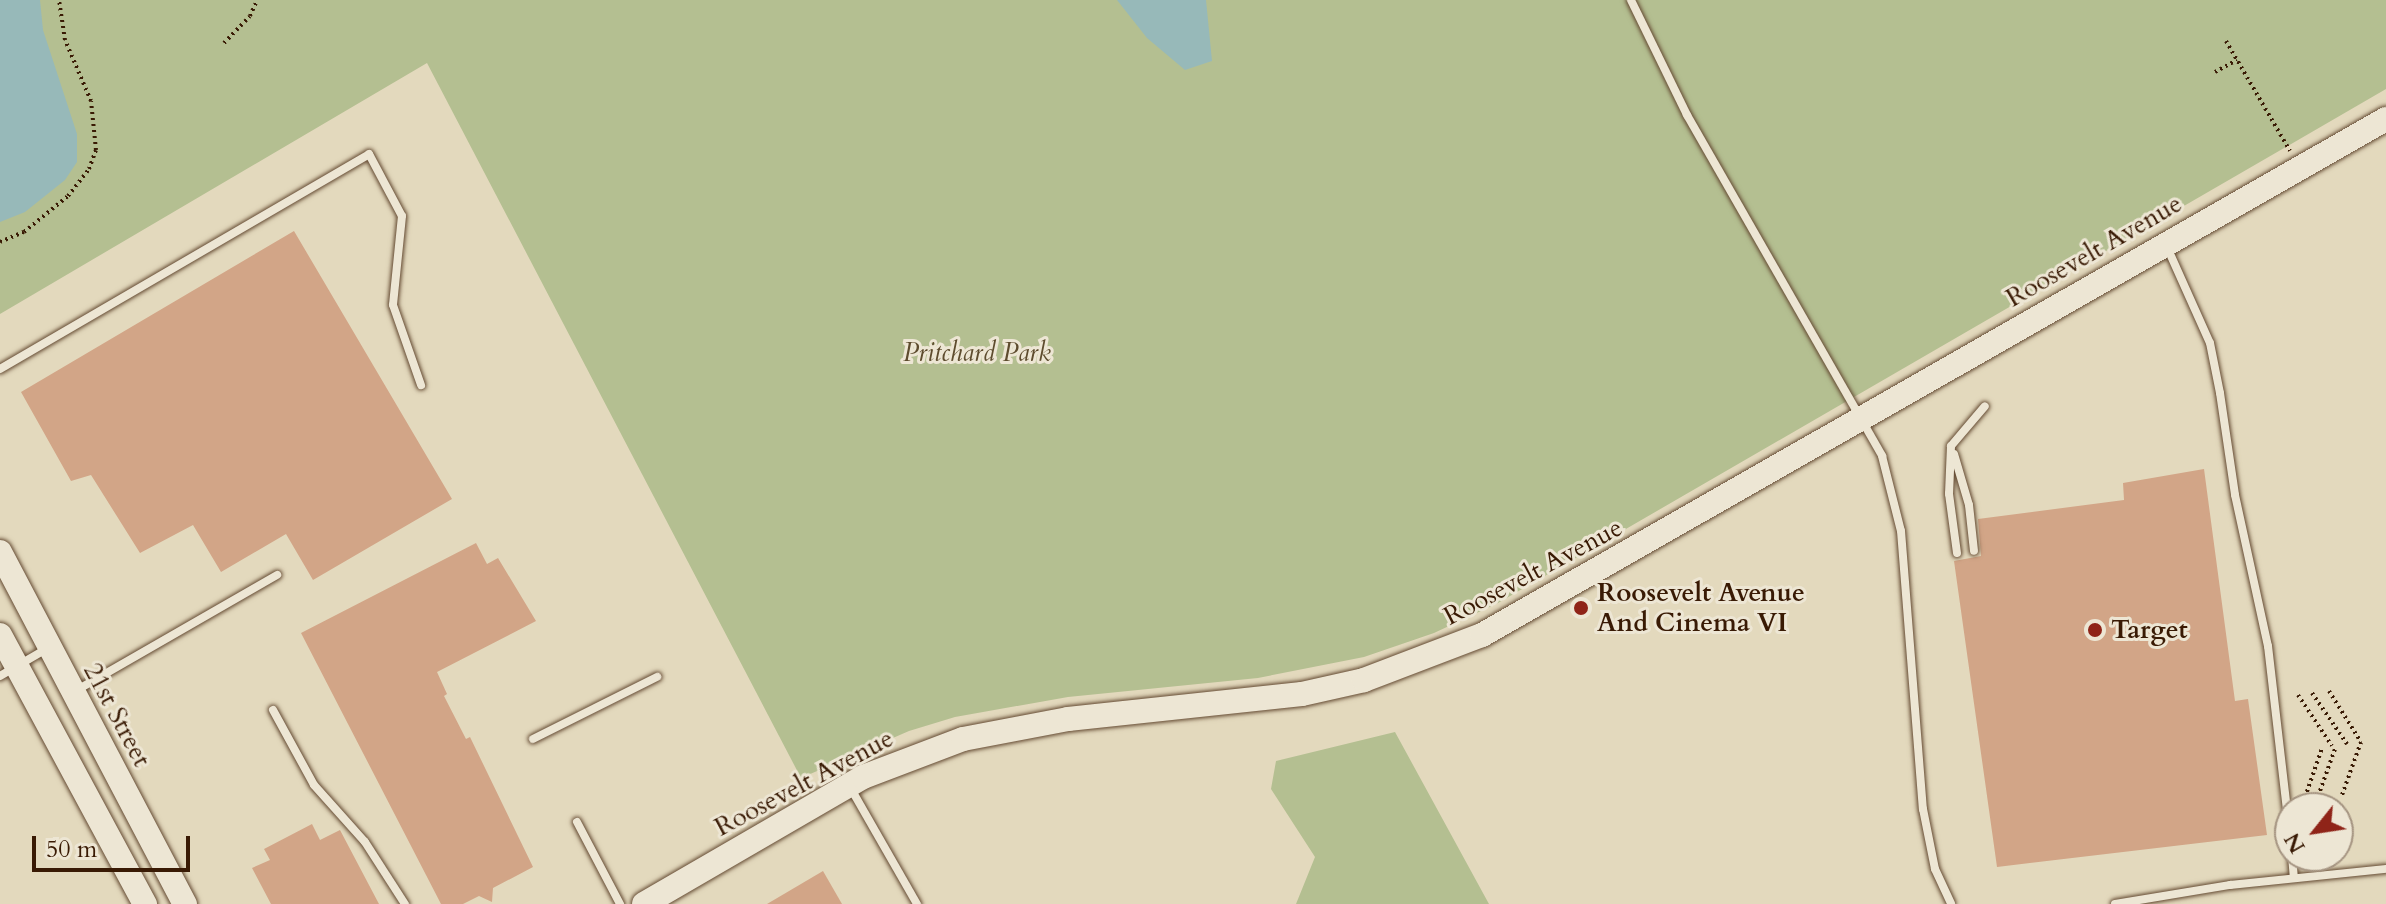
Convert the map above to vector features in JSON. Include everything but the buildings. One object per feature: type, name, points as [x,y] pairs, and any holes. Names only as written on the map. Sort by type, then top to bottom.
[{"type":"street","name":"Roosevelt Avenue","points":[[644,904],[849,785],[912,756],[1015,727],[1302,694],[1425,660],[1530,610],[2165,242],[2386,119]]},
{"type":"street","name":"21st Street","points":[[0,552],[185,904]]},
{"type":"street","points":[[0,635],[8,671],[145,904]]},
{"type":"lane","points":[[1631,0],[1687,115],[1882,456],[1897,509],[1923,809],[1935,869],[1951,904]]},
{"type":"lane","points":[[0,369],[369,154],[402,216],[393,305],[421,385]]},
{"type":"lane","points":[[2165,242],[2210,343],[2235,495],[2268,646],[2285,792]]},
{"type":"lane","points":[[1957,553],[1949,494],[1951,446],[1985,406]]},
{"type":"lane","points":[[1951,446],[1969,505],[1974,551]]},
{"type":"lane","points":[[73,692],[277,575]]},
{"type":"lane","points":[[8,671],[50,647]]},
{"type":"lane","points":[[533,739],[657,677]]},
{"type":"lane","points":[[273,710],[314,785],[365,842],[405,904]]},
{"type":"lane","points":[[849,785],[917,904]]},
{"type":"lane","points":[[577,822],[620,904]]},
{"type":"lane","points":[[2115,904],[2294,878],[2386,869]]},
{"type":"lane","points":[[2293,872],[2294,878]]},
{"type":"path","points":[[0,242],[24,232],[68,196],[89,169],[96,150],[91,101],[65,40],[59,0]]},
{"type":"path","points":[[224,43],[250,16],[257,0]]},
{"type":"path","points":[[2226,41],[2299,167]]},
{"type":"path","points":[[2215,72],[2237,60]]},
{"type":"path","points":[[2329,691],[2361,742],[2343,792]]},
{"type":"path","points":[[2312,693],[2347,744]]},
{"type":"path","points":[[2298,695],[2334,746],[2319,792]]},
{"type":"path","points":[[2307,792],[2322,748]]},
{"type":"green space","name":"Pritchard Park","points":[[0,0],[2386,0],[2386,89],[1498,603],[1434,633],[1364,657],[1258,678],[1068,697],[955,717],[909,731],[801,778],[427,63],[0,314]]},
{"type":"green space","points":[[1395,732],[1489,904],[1296,904],[1315,857],[1271,789],[1276,761]]},
{"type":"water","points":[[0,0],[40,0],[43,30],[77,134],[77,162],[65,180],[25,212],[0,222]]},
{"type":"water","points":[[1117,0],[1206,0],[1212,61],[1185,70],[1147,38]]},
{"type":"place","name":"Roosevelt Avenue And Cinema VI","points":[[1581,608]]},
{"type":"place","name":"Target","points":[[2095,630]]}]
